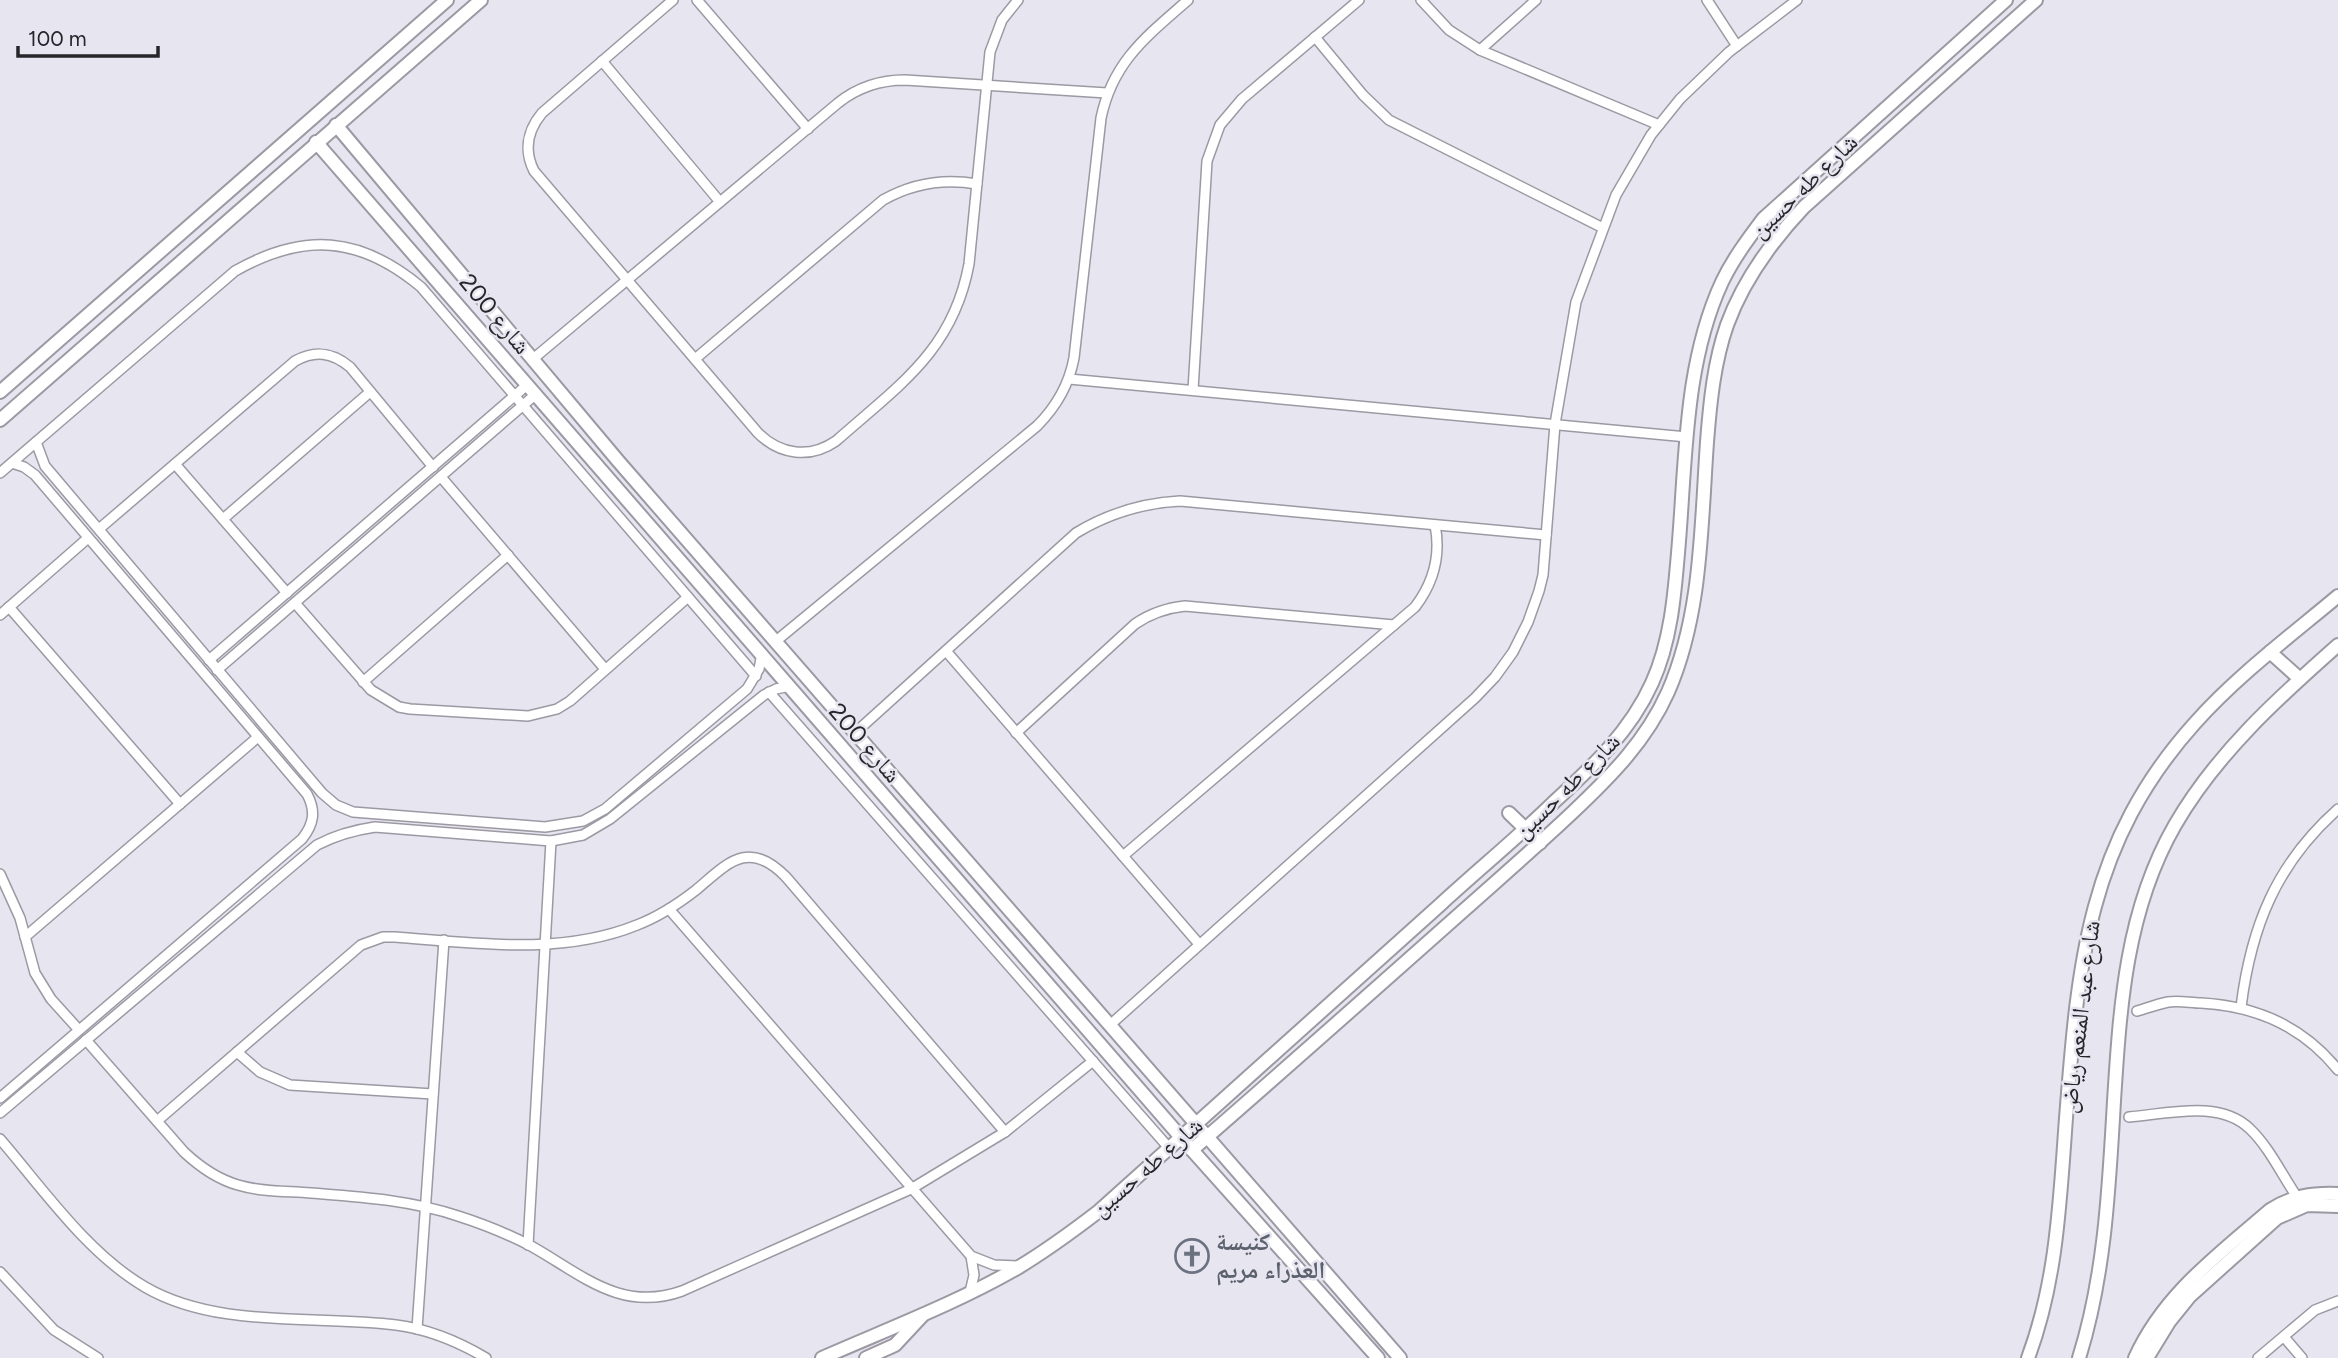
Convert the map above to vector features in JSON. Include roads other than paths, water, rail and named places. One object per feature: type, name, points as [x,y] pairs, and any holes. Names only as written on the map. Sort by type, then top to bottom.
[{"type":"street","points":[[0,391],[447,0]]},
{"type":"street","points":[[0,420],[481,0]]},
{"type":"street","points":[[673,0],[537,119],[530,131],[528,152],[534,171],[770,443],[799,453],[829,446],[916,370],[936,347],[948,327],[967,278],[990,52],[1002,20],[1018,0]]},
{"type":"street","points":[[697,0],[807,129]]},
{"type":"street","points":[[776,641],[1037,426],[1053,408],[1069,379],[1074,358],[1101,118],[1107,93],[1132,51],[1188,0]]},
{"type":"street","points":[[1193,390],[1206,174],[1210,149],[1220,125],[1234,106],[1359,0]]},
{"type":"street","points":[[1420,0],[1449,30],[1479,50],[1659,125]]},
{"type":"street","points":[[1479,50],[1536,0]]},
{"type":"street","points":[[1707,0],[1737,46]]},
{"type":"street","points":[[1110,1025],[1475,698],[1495,677],[1521,637],[1534,607],[1543,575],[1555,424],[1576,302],[1627,174],[1659,125],[1696,82],[1737,46],[1797,0]]},
{"type":"street","name":"شارع طه حسين","points":[[1192,1150],[1541,843],[1601,786],[1641,740],[1659,711],[1683,652],[1690,623],[1697,576],[1716,367],[1727,326],[1748,282],[1774,239],[1804,207],[2036,0]]},
{"type":"street","points":[[2001,2],[2017,17]]},
{"type":"street","name":"شارع طه حسين","points":[[822,1358],[970,1292],[1020,1266],[1099,1211],[1526,829],[1612,746],[1643,701],[1659,666],[1669,628],[1676,586],[1694,376],[1710,313],[1722,282],[1763,219],[2001,2]]},
{"type":"street","points":[[1315,37],[1363,96],[1389,120],[1603,229]]},
{"type":"street","points":[[602,61],[720,202]]},
{"type":"street","points":[[533,359],[853,93],[883,82],[905,80],[1107,93]]},
{"type":"street","name":"شارع 200","points":[[335,125],[776,641],[1400,1358]]},
{"type":"street","name":"شارع 200","points":[[316,142],[1181,1138],[1378,1358]]},
{"type":"street","points":[[695,359],[883,200],[906,189],[929,183],[953,181],[977,184]]},
{"type":"street","points":[[0,473],[235,271],[262,256],[291,247],[322,244],[349,247],[400,269],[421,287],[756,676]]},
{"type":"street","points":[[99,529],[305,355],[317,353],[341,359],[433,467]]},
{"type":"street","points":[[1069,379],[1687,437]]},
{"type":"street","points":[[209,660],[515,396],[531,389]]},
{"type":"street","points":[[217,670],[523,406],[531,389]]},
{"type":"street","points":[[223,519],[370,392]]},
{"type":"street","points":[[36,442],[45,466],[321,793],[336,805],[362,813],[545,827],[583,821],[605,809],[747,689],[756,676],[762,653]]},
{"type":"street","points":[[0,1098],[309,831],[313,813],[307,794],[35,475],[12,463]]},
{"type":"street","points":[[175,464],[287,593]]},
{"type":"street","points":[[441,477],[605,669]]},
{"type":"street","points":[[856,732],[1076,533],[1103,518],[1131,508],[1180,501],[1546,535]]},
{"type":"street","points":[[1123,856],[1415,607],[1431,581],[1438,552],[1435,525]]},
{"type":"street","points":[[0,615],[88,538]]},
{"type":"street","points":[[363,682],[508,555]]},
{"type":"street","name":"شارع عبد المنعم رياض","points":[[2028,1358],[2044,1311],[2050,1280],[2078,991],[2087,935],[2102,881],[2122,828],[2165,759],[2211,705],[2338,596]]},
{"type":"street","points":[[295,603],[363,682],[389,703],[410,709],[528,716],[557,709],[569,701],[688,597]]},
{"type":"street","points":[[1016,733],[1135,624],[1167,608],[1185,606],[1394,625]]},
{"type":"street","points":[[9,607],[180,804]]},
{"type":"street","name":"شارع عبد المنعم رياض","points":[[2079,1358],[2092,1310],[2099,1269],[2107,1206],[2122,996],[2130,946],[2143,897],[2174,826],[2202,783],[2235,744],[2338,645]]},
{"type":"street","points":[[946,651],[1199,944]]},
{"type":"street","points":[[2270,652],[2300,679]]},
{"type":"street","points":[[0,1113],[317,845],[335,836],[375,827],[551,841],[568,839],[597,828],[769,692],[790,686]]},
{"type":"street","points":[[769,692],[1169,1148]]},
{"type":"street","points":[[25,937],[258,737]]},
{"type":"street","points":[[2241,1007],[2256,931],[2274,888],[2300,848],[2338,809]]},
{"type":"street","points":[[1509,813],[1541,843]]},
{"type":"street","points":[[528,1245],[551,841]]},
{"type":"street","points":[[157,1121],[361,945],[383,937],[571,943],[621,932],[669,909],[728,862],[753,858],[777,867],[1005,1132]]},
{"type":"street","points":[[0,874],[13,901],[30,958],[42,986],[79,1030]]},
{"type":"street","points":[[669,909],[971,1256],[994,1265],[1020,1266]]},
{"type":"street","points":[[417,1329],[444,940]]},
{"type":"street","points":[[2137,1011],[2171,1002],[2241,1007],[2271,1017],[2299,1032],[2323,1052],[2338,1070]]},
{"type":"street","points":[[86,1040],[196,1163],[216,1176],[253,1189],[388,1200],[425,1206],[491,1227],[614,1293],[643,1299],[682,1291],[911,1189],[1005,1132],[1093,1061]]},
{"type":"street","points":[[237,1052],[260,1072],[290,1085],[433,1094]]},
{"type":"street","points":[[2129,1117],[2208,1111],[2232,1116],[2252,1130],[2297,1197]]},
{"type":"street","points":[[0,1139],[103,1256],[124,1273],[172,1300],[225,1314],[397,1325],[445,1338],[486,1358]]},
{"type":"street","points":[[2135,1358],[2156,1320],[2190,1279],[2270,1210],[2297,1197],[2338,1194]]},
{"type":"street","points":[[2147,1358],[2169,1322],[2190,1296],[2277,1218],[2307,1205],[2338,1206]]},
{"type":"street","points":[[970,1292],[974,1275],[971,1256]]},
{"type":"street","points":[[0,1272],[54,1329],[98,1358]]},
{"type":"street","points":[[2258,1358],[2315,1310],[2338,1301]]},
{"type":"street","points":[[866,1358],[895,1345],[926,1312]]},
{"type":"street","points":[[2284,1337],[2302,1358]]},
{"type":"place","name":"كنيسة العذراء مريم","points":[[1192,1256]]}]
